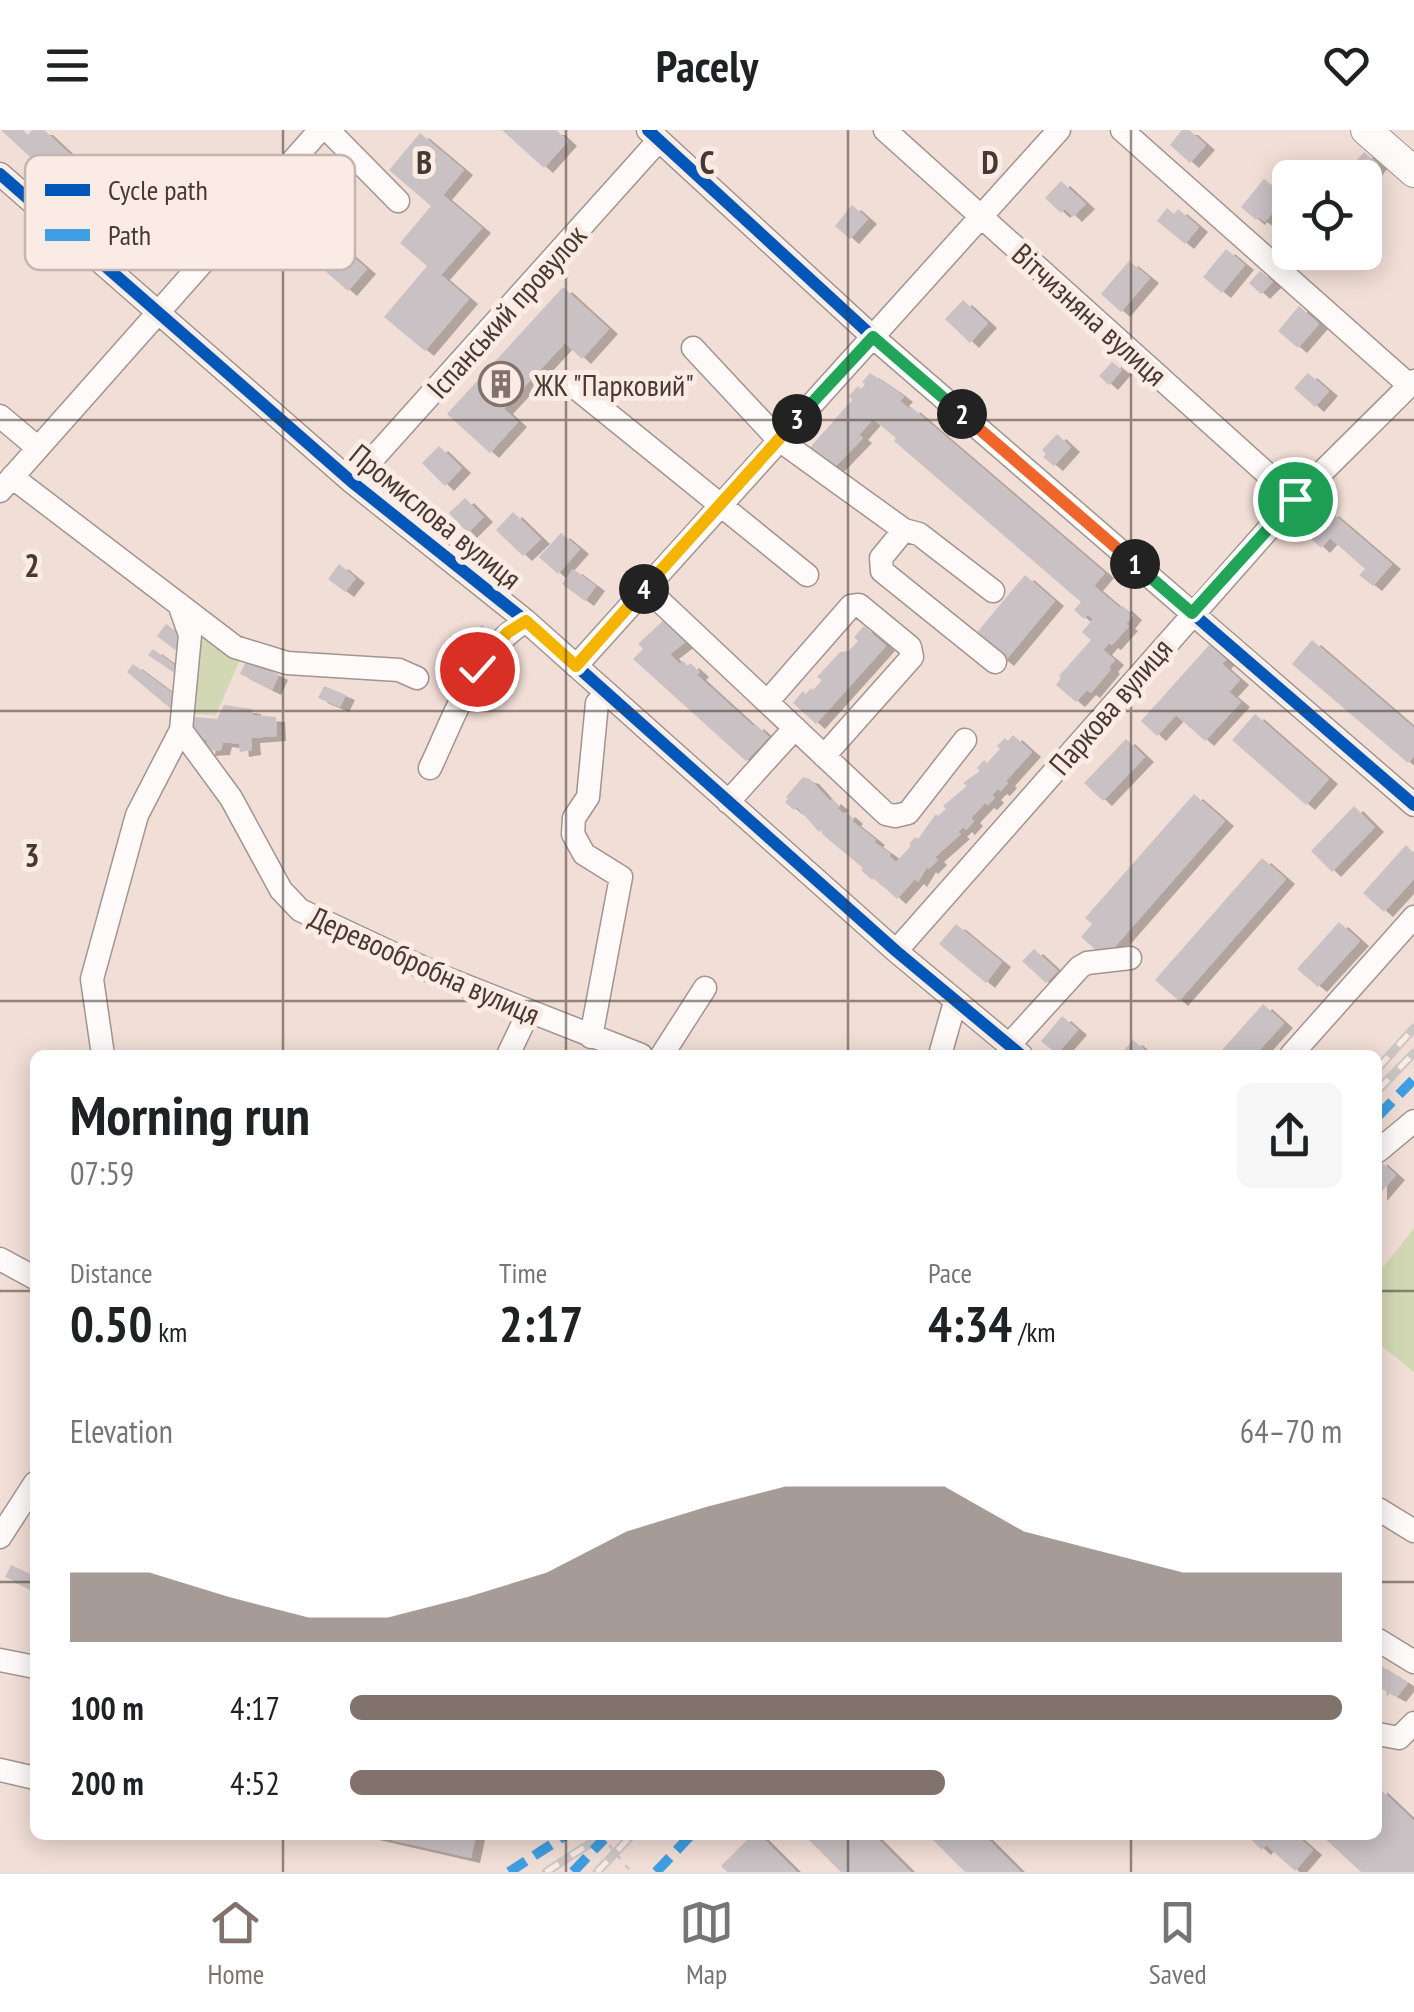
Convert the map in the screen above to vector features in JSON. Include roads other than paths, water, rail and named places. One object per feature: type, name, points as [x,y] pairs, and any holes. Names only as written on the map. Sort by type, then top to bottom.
[{"type":"main road","points":[[1366,130],[1414,172]]},
{"type":"street","points":[[298,155],[320,130]]},
{"type":"street","points":[[328,130],[353,155]]},
{"type":"street","name":"Вітчизняна вулиця","points":[[885,130],[1295,499]]},
{"type":"street","points":[[576,666],[1059,130]]},
{"type":"street","points":[[1122,130],[1412,384]]},
{"type":"street","points":[[654,135],[873,337],[1414,805]]},
{"type":"street","name":"Іспанський провулок","points":[[352,482],[654,135]]},
{"type":"street","points":[[355,157],[398,200]]},
{"type":"street","name":"Промислова вулиця","points":[[0,174],[25,196]]},
{"type":"street","name":"Промислова вулиця","points":[[110,270],[352,482],[526,621],[896,951],[1015,1050]]},
{"type":"street","points":[[195,270],[6,484],[235,647],[287,663],[399,670],[417,678]]},
{"type":"street","points":[[693,348],[778,440],[904,530],[920,534],[994,591]]},
{"type":"street","name":"Паркова вулиця","points":[[896,951],[1295,499],[1412,384]]},
{"type":"street","points":[[576,388],[807,575]]},
{"type":"street","points":[[0,416],[38,448]]},
{"type":"street","points":[[904,530],[881,558],[882,571],[996,662]]},
{"type":"street","points":[[646,588],[886,814],[908,813],[965,740]]},
{"type":"street","points":[[102,1050],[92,979],[97,955],[136,814],[181,730],[190,635],[179,604]]},
{"type":"street","points":[[767,702],[851,606],[859,605],[910,648],[912,657],[824,756]]},
{"type":"street","points":[[430,768],[477,669],[507,633],[526,621]]},
{"type":"street","points":[[596,1044],[621,878],[584,854],[573,834],[574,818],[588,797],[597,704],[606,693]]},
{"type":"street","points":[[728,802],[795,728]]},
{"type":"street","name":"Деревообробна вулиця","points":[[181,730],[231,798],[281,890],[300,910],[596,1044],[621,1050]]},
{"type":"street","points":[[1295,1050],[1414,917]]},
{"type":"street","points":[[1015,1050],[1068,976],[1087,963],[1130,958]]},
{"type":"street","points":[[665,1050],[705,988]]},
{"type":"street","points":[[941,1050],[955,1002]]},
{"type":"street","points":[[510,1050],[528,1013]]},
{"type":"street","points":[[1382,1148],[1414,1120]]},
{"type":"street","points":[[0,1259],[30,1275]]},
{"type":"street","points":[[0,1538],[30,1491]]},
{"type":"street","points":[[1382,1510],[1414,1530]]},
{"type":"street","points":[[1382,1642],[1414,1662]]},
{"type":"street","points":[[0,1660],[30,1666]]},
{"type":"street","points":[[0,1770],[30,1777]]},
{"type":"railway","points":[[1382,1064],[1414,1028]]},
{"type":"railway","points":[[1382,1086],[1414,1053]]},
{"type":"railway","points":[[546,1872],[595,1840]]},
{"type":"railway","points":[[597,1872],[627,1840]]},
{"type":"place","name":"ЖК \"Парковий\"","points":[[501,384]]}]
